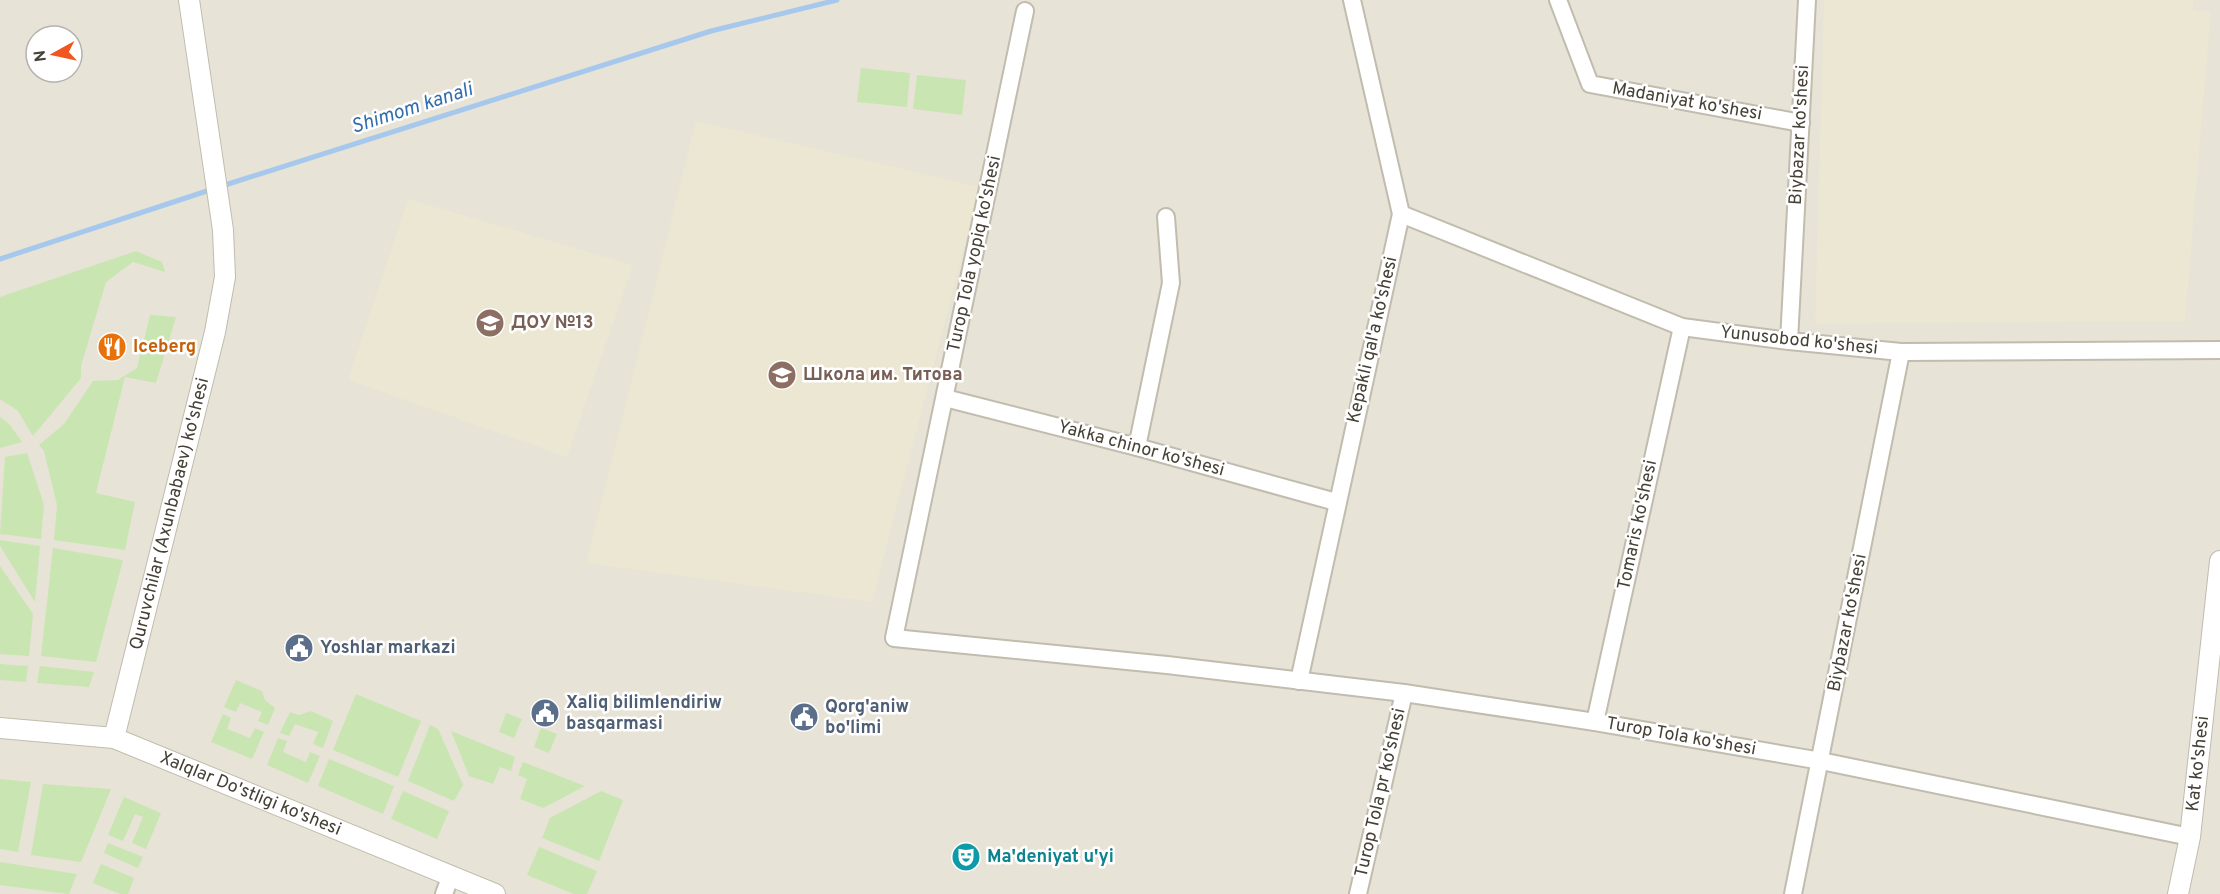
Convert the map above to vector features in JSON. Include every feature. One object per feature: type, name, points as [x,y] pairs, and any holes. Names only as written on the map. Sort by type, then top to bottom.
[{"type":"street","name":"Quruvchilar (Axunbabaev) ko'shesi","points":[[114,738],[215,332],[225,277],[222,218],[189,0]]},
{"type":"street","name":"Kepakli qal'a ko'shesi","points":[[1299,681],[1336,502],[1401,214],[1352,0]]},
{"type":"street","name":"Madaniyat ko'shesi","points":[[1558,0],[1590,84],[1801,123]]},
{"type":"street","name":"Biybazar ko'shesi","points":[[1789,341],[1807,0]]},
{"type":"street","name":"Turop Tola yopiq ko'shesi","points":[[894,638],[1025,11]]},
{"type":"street","name":"Yunusobod ko'shesi","points":[[1401,214],[1682,327],[1901,352],[2220,350]]},
{"type":"street","points":[[1137,447],[1171,284],[1166,217]]},
{"type":"street","name":"Tomaris ko'shesi","points":[[1594,722],[1682,327]]},
{"type":"street","name":"Biybazar ko'shesi","points":[[1793,894],[1901,352]]},
{"type":"street","name":"Yakka chinor ko'shesi","points":[[945,398],[1137,447],[1336,502]]},
{"type":"street","name":"Kat ko'shesi","points":[[2178,894],[2190,837],[2220,561]]},
{"type":"street","name":"Turop Tola ko'shesi","points":[[894,638],[1167,665],[1404,693],[1594,722],[1821,761],[2190,837]]},
{"type":"street","name":"Turop Tola pr ko'shesi","points":[[1358,894],[1404,693]]},
{"type":"street","name":"Xalqlar Do'stligi ko'shesi","points":[[0,728],[114,738],[495,894]]},
{"type":"street","points":[[444,894],[451,875]]},
{"type":"shaded area","points":[[0,0],[2220,0],[2220,894],[0,894]]},
{"type":"shaded area","points":[[1824,0],[2194,0],[2193,10],[2211,12],[2185,321],[1815,324]]},
{"type":"shaded area","name":"Школа им. Титова","points":[[696,121],[980,187],[872,602],[586,563]]},
{"type":"shaded area","name":"ДОУ №13","points":[[408,199],[633,265],[567,457],[348,380]]},
{"type":"green space","points":[[861,68],[910,73],[907,107],[857,102]]},
{"type":"green space","points":[[917,75],[966,80],[962,115],[913,109]]},
{"type":"green space","points":[[136,251],[162,262],[165,272],[133,262],[106,282],[81,366],[81,378],[33,436],[18,411],[0,399],[0,297]]},
{"type":"green space","points":[[150,315],[176,317],[156,383],[125,377],[96,493],[135,502],[125,550],[54,540],[57,505],[44,451],[39,445],[64,424],[93,381],[118,380],[137,368]]},
{"type":"green space","points":[[0,417],[10,425],[22,442],[0,448]]},
{"type":"green space","points":[[27,453],[44,505],[41,539],[0,534],[5,457]]},
{"type":"green space","points":[[0,540],[40,546],[35,602],[0,546]]},
{"type":"green space","points":[[53,548],[123,560],[96,662],[41,656]]},
{"type":"green space","points":[[0,566],[33,614],[29,656],[0,654]]},
{"type":"green space","points":[[0,664],[28,666],[26,682],[0,680]]},
{"type":"green space","points":[[40,666],[94,672],[89,687],[37,683]]},
{"type":"green space","points":[[236,680],[262,691],[265,700],[275,708],[268,725],[258,721],[262,712],[240,703],[236,712],[224,707]]},
{"type":"green space","points":[[356,694],[421,721],[398,777],[333,750]]},
{"type":"green space","points":[[311,711],[333,721],[323,748],[313,744],[318,732],[295,724],[289,736],[280,733],[290,712],[299,715]]},
{"type":"green space","points":[[506,713],[522,719],[514,738],[499,732]]},
{"type":"green space","points":[[223,714],[231,718],[227,729],[250,738],[255,728],[264,732],[252,759],[211,742]]},
{"type":"green space","points":[[430,725],[438,729],[463,785],[454,801],[408,781]]},
{"type":"green space","points":[[541,728],[557,734],[549,753],[534,747]]},
{"type":"green space","points":[[451,731],[515,757],[511,771],[500,767],[493,784],[469,776]]},
{"type":"green space","points":[[278,738],[287,741],[283,752],[306,762],[310,752],[320,756],[308,783],[267,765]]},
{"type":"green space","points":[[329,759],[394,786],[383,814],[318,786]]},
{"type":"green space","points":[[523,762],[585,786],[543,808],[520,799],[527,779],[518,775]]},
{"type":"green space","points":[[0,779],[31,782],[18,852],[0,849]]},
{"type":"green space","points":[[43,784],[111,789],[81,862],[31,855]]},
{"type":"green space","points":[[403,791],[449,811],[437,839],[391,819]]},
{"type":"green space","points":[[601,791],[623,800],[599,861],[542,838],[550,818]]},
{"type":"green space","points":[[124,797],[161,813],[146,849],[132,843],[143,817],[135,814],[123,841],[108,835]]},
{"type":"green space","points":[[108,843],[143,857],[138,868],[104,853]]},
{"type":"green space","points":[[539,847],[597,871],[587,894],[574,894],[527,875]]},
{"type":"green space","points":[[0,862],[77,874],[69,894],[0,885]]},
{"type":"green space","points":[[101,864],[134,878],[128,894],[120,894],[93,883]]},
{"type":"waterway","name":"Shimom kanali","points":[[222,186],[711,31],[837,0]]},
{"type":"waterway","name":"Shimom kanali","points":[[0,259],[213,189]]},
{"type":"place","name":"ДОУ №13","points":[[490,323]]},
{"type":"place","name":"Iceberg","points":[[112,347]]},
{"type":"place","name":"Школа им. Титова","points":[[782,375]]},
{"type":"place","name":"Yoshlar markazi","points":[[299,648]]},
{"type":"place","name":"Xaliq bilimlendiriw basqarmasi","points":[[545,713]]},
{"type":"place","name":"Qorg'aniw bo'limi","points":[[804,717]]},
{"type":"place","name":"Ma'deniyat u'yi","points":[[966,857]]}]
